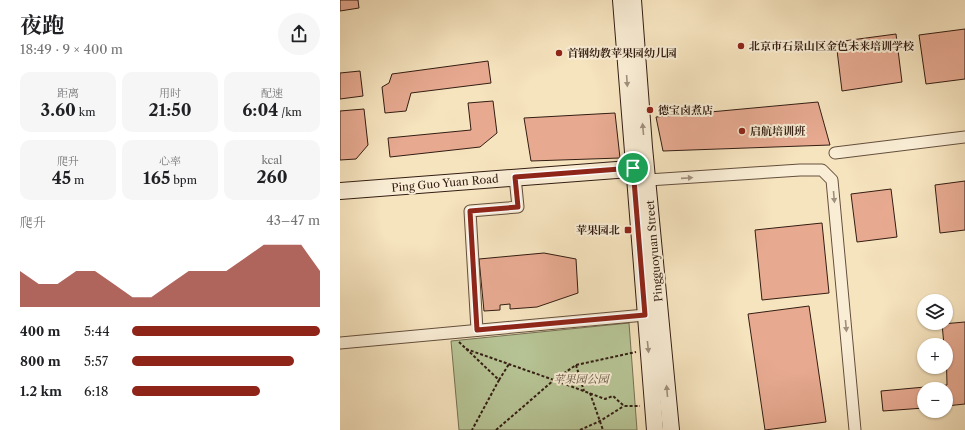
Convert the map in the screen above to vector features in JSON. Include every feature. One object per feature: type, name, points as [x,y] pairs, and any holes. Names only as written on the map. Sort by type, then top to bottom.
[{"type":"main road","name":"Pingguoyuan Street","points":[[621,0],[671,430]]},
{"type":"main road","name":"Pingguoyuan Street","points":[[633,0],[642,172],[645,315],[655,430]]},
{"type":"main road","name":"Ping Guo Yuan Road","points":[[340,191],[515,177],[642,172]]},
{"type":"street","points":[[834,153],[965,138]]},
{"type":"street","points":[[642,172],[822,170],[832,180],[855,430]]},
{"type":"street","points":[[477,330],[470,211],[518,207],[515,177]]},
{"type":"street","points":[[340,343],[645,315]]},
{"type":"path","points":[[450,333],[499,380]]},
{"type":"path","points":[[466,349],[605,399],[613,396],[624,406]]},
{"type":"path","points":[[496,430],[554,380],[576,365],[636,352]]},
{"type":"path","points":[[472,430],[509,364]]},
{"type":"path","points":[[576,365],[584,391]]},
{"type":"path","points":[[590,393],[603,430]]},
{"type":"path","points":[[580,430],[600,421],[624,406],[640,406]]},
{"type":"green space","name":"苹果园公园","points":[[629,323],[637,430],[459,430],[451,341]]},
{"type":"building","points":[[340,0],[358,0],[359,8],[340,11]]},
{"type":"building","points":[[965,29],[965,79],[926,84],[919,35]]},
{"type":"building","points":[[896,34],[902,82],[842,91],[836,42]]},
{"type":"building","points":[[488,61],[491,83],[411,93],[406,111],[385,113],[382,87],[389,83],[392,74]]},
{"type":"building","points":[[360,71],[363,96],[340,99],[340,73]]},
{"type":"building","points":[[493,101],[497,133],[480,147],[390,157],[388,138],[471,130],[468,103]]},
{"type":"building","name":"启航培训班","points":[[818,102],[830,145],[663,151],[656,117]]},
{"type":"building","points":[[364,109],[368,145],[356,159],[340,160],[340,111]]},
{"type":"building","points":[[615,113],[620,158],[531,161],[524,118]]},
{"type":"building","points":[[965,181],[965,230],[940,233],[935,185]]},
{"type":"building","points":[[891,189],[897,237],[857,242],[851,194]]},
{"type":"building","points":[[822,223],[829,293],[762,300],[755,230]]},
{"type":"building","points":[[544,253],[576,259],[578,293],[537,307],[510,309],[510,304],[500,305],[500,310],[484,311],[479,259]]},
{"type":"building","points":[[809,306],[826,422],[765,430],[748,314]]},
{"type":"building","points":[[965,322],[965,404],[953,405],[953,382],[947,382],[947,374],[953,374],[953,338],[943,338],[943,330],[953,330],[953,323]]},
{"type":"building","points":[[917,388],[917,409],[883,411],[881,391]]},
{"type":"place","name":"北京市石景山区金色未来培训学校","points":[[741,46]]},
{"type":"place","name":"首钢幼教苹果园幼儿园","points":[[559,53]]},
{"type":"place","name":"德宝卤煮店","points":[[650,110]]},
{"type":"place","name":"启航培训班","points":[[742,131]]},
{"type":"place","name":"苹果园北","points":[[628,230]]},
{"type":"route","points":[[633,168],[645,315],[477,330],[470,211],[518,207],[515,177],[633,168]]}]
